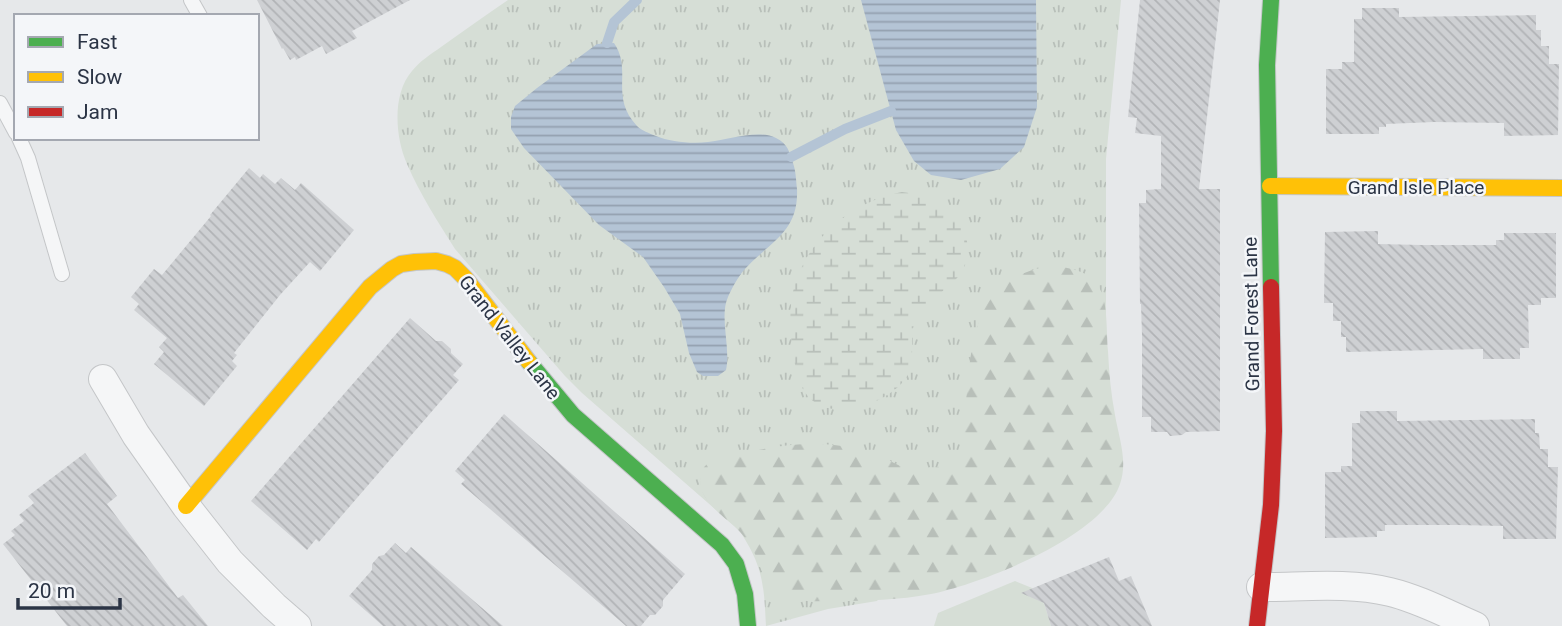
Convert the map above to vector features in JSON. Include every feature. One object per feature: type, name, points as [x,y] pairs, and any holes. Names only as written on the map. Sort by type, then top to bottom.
[{"type":"street","name":"Grand Forest Lane","points":[[1257,626],[1271,505],[1274,439],[1267,65],[1271,0]]},
{"type":"street","name":"Grand Isle Place","points":[[1270,186],[1562,188]]},
{"type":"street","name":"Grand Valley Lane","points":[[186,506],[384,273],[401,264],[436,261],[455,268],[466,279],[527,360],[573,415],[722,545],[736,564],[745,594],[748,626]]},
{"type":"street","points":[[103,379],[135,435],[186,506],[230,562],[297,626]]},
{"type":"street","points":[[1261,587],[1337,586],[1375,589],[1405,596],[1475,626]]},
{"type":"lane","points":[[0,103],[14,129]]},
{"type":"lane","points":[[20,140],[28,158],[62,274]]},
{"type":"green space","points":[[508,0],[1121,0],[1106,159],[1106,314],[877,601],[828,609],[766,626],[758,565],[739,530],[582,393],[455,249],[407,164],[398,129],[398,103],[406,80],[422,61]]},
{"type":"green space","points":[[902,192],[938,202],[951,212],[967,239],[967,259],[957,278],[924,307],[916,319],[911,367],[898,387],[860,407],[833,409],[822,406],[805,393],[797,373],[790,321],[795,284],[811,251],[836,223],[867,203]]},
{"type":"green space","points":[[1049,266],[1070,268],[1095,281],[1105,303],[1111,391],[1123,458],[1120,484],[1109,503],[1090,522],[1038,555],[980,580],[931,594],[883,600],[815,601],[788,598],[772,588],[747,540],[708,502],[700,478],[706,465],[726,456],[811,444],[836,445],[865,451],[909,469],[930,469],[949,462],[962,445],[974,339],[986,305],[996,292],[1010,281],[1027,272]]},
{"type":"green space","points":[[1015,581],[1037,590],[1051,626],[934,626],[938,613]]},
{"type":"water","points":[[861,0],[1036,0],[1037,107],[1024,147],[1000,169],[961,180],[931,175],[914,161],[896,130]]},
{"type":"water","points":[[614,43],[622,64],[624,104],[641,129],[662,138],[688,143],[752,135],[769,136],[786,145],[793,163],[797,189],[793,216],[781,235],[737,279],[726,305],[726,370],[718,376],[703,376],[697,372],[689,353],[680,314],[643,257],[599,225],[524,148],[511,129],[515,106],[597,44]]},
{"type":"building","points":[[257,0],[410,0],[352,31],[357,38],[326,54],[322,46],[296,60],[295,57],[290,60]]},
{"type":"building","points":[[1140,0],[1220,0],[1199,189],[1220,189],[1220,431],[1186,432],[1170,436],[1167,432],[1151,432],[1151,417],[1142,417],[1139,203],[1146,203],[1146,190],[1161,189],[1161,136],[1135,133],[1137,118],[1128,117]]},
{"type":"building","points":[[1362,8],[1399,8],[1399,17],[1536,15],[1536,30],[1541,30],[1541,46],[1549,46],[1549,64],[1559,64],[1558,135],[1504,136],[1504,123],[1434,122],[1386,124],[1386,127],[1379,127],[1379,134],[1326,134],[1326,69],[1342,69],[1342,62],[1354,62],[1354,19],[1362,19]]},
{"type":"building","points":[[249,168],[260,178],[263,174],[275,184],[281,178],[295,190],[301,183],[354,230],[320,271],[310,262],[280,295],[234,353],[237,355],[232,361],[237,366],[204,406],[154,364],[164,352],[159,347],[167,338],[134,310],[139,304],[131,297],[154,269],[162,275]]},
{"type":"building","points":[[1378,231],[1378,244],[1422,245],[1496,245],[1496,240],[1504,240],[1504,233],[1556,233],[1556,298],[1541,298],[1541,305],[1528,305],[1529,348],[1520,348],[1520,359],[1483,359],[1483,349],[1346,352],[1346,337],[1341,337],[1341,321],[1333,321],[1333,303],[1324,303],[1325,232]]},
{"type":"building","points":[[410,318],[436,341],[442,341],[463,364],[453,375],[459,380],[319,542],[316,539],[307,550],[251,501]]},
{"type":"building","points":[[1360,411],[1397,411],[1397,421],[1535,419],[1535,433],[1539,433],[1540,449],[1548,449],[1548,467],[1558,467],[1556,539],[1503,539],[1503,526],[1458,525],[1385,525],[1385,531],[1377,531],[1377,537],[1325,538],[1325,472],[1341,472],[1341,466],[1352,466],[1352,423],[1360,423]]},
{"type":"building","points":[[504,414],[685,574],[663,600],[663,606],[641,626],[626,626],[461,484],[465,480],[455,471]]},
{"type":"building","points":[[85,453],[117,496],[107,504],[178,598],[183,595],[208,626],[67,626],[3,544],[15,535],[11,531],[24,521],[19,515],[34,503],[28,496]]},
{"type":"building","points":[[395,543],[406,553],[411,547],[503,626],[383,626],[349,596],[372,570],[372,564]]},
{"type":"building","points":[[1109,557],[1119,581],[1131,576],[1152,626],[1051,626],[1044,603],[1021,593]]},
{"type":"waterway","points":[[607,43],[614,22],[637,0]]},
{"type":"waterway","points":[[791,157],[845,129],[891,111]]},
{"type":"traffic: fast","points":[[1271,0],[1267,65],[1271,287]]},
{"type":"traffic: fast","points":[[529,362],[573,415],[722,545],[736,564],[745,594],[748,626]]},
{"type":"traffic: slow","points":[[1270,186],[1562,188]]},
{"type":"traffic: slow","points":[[186,506],[370,287],[401,264],[436,261],[455,268],[529,362]]},
{"type":"traffic: jam","points":[[1257,626],[1271,505],[1274,431],[1271,287]]}]
